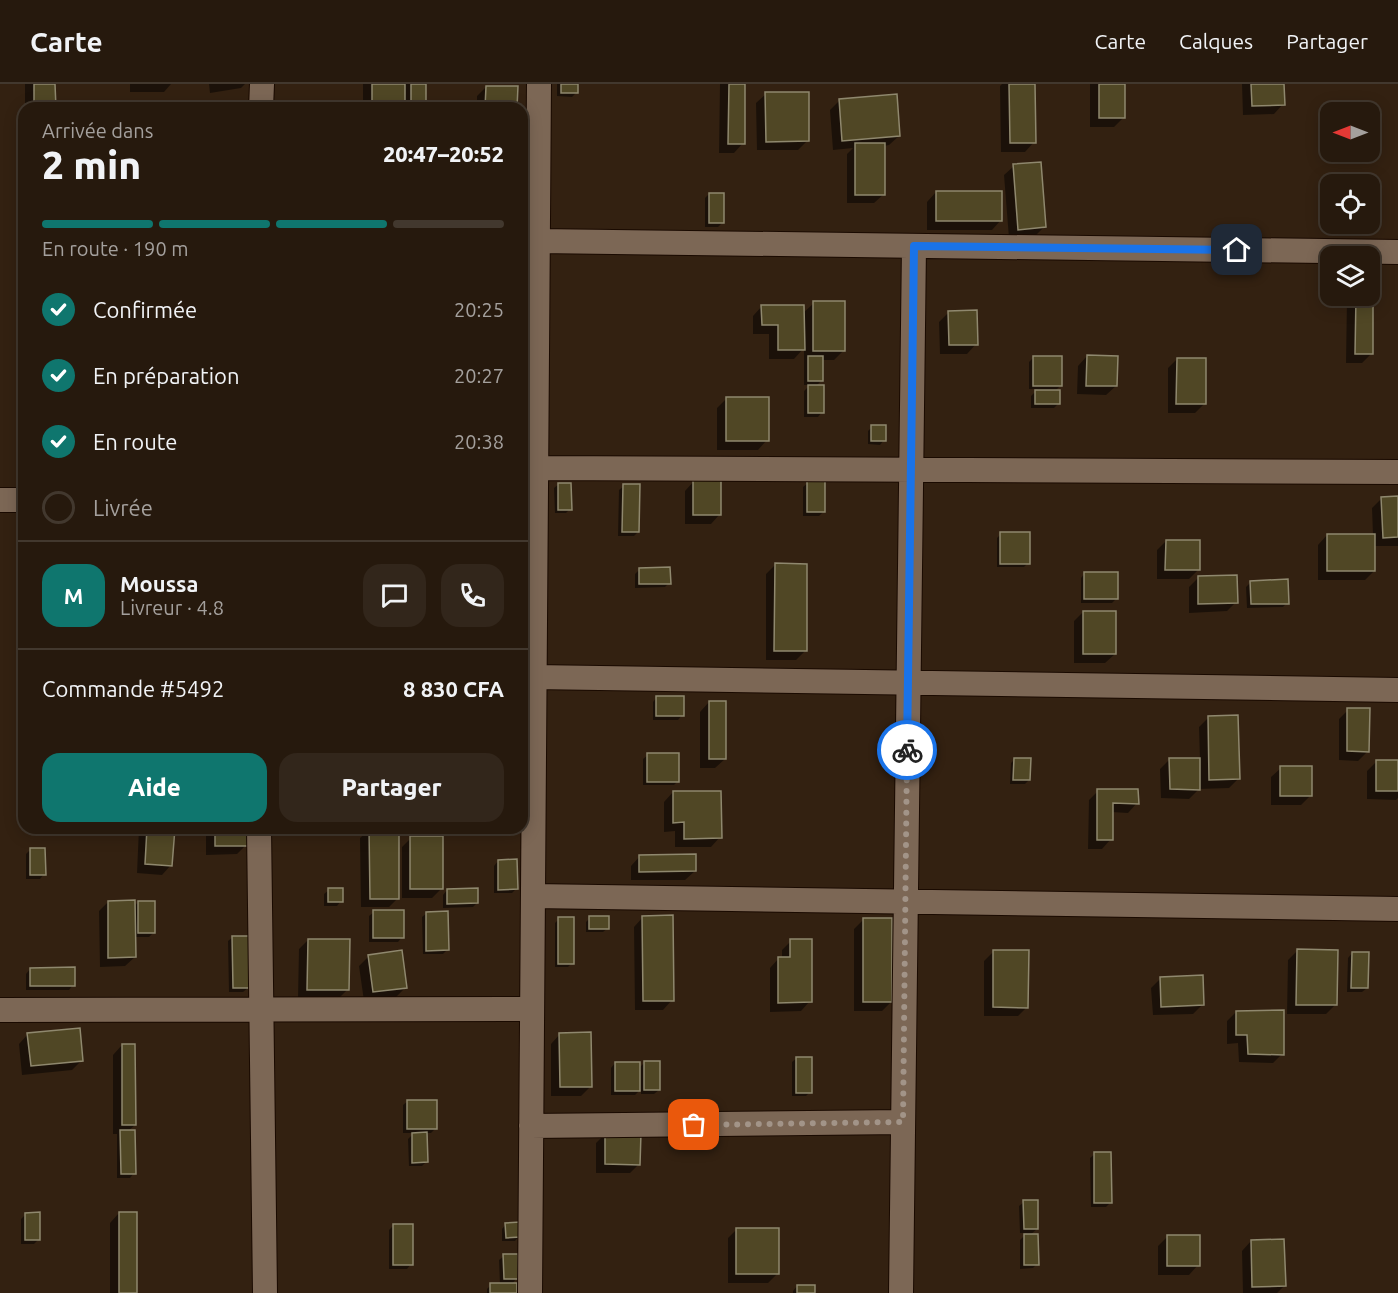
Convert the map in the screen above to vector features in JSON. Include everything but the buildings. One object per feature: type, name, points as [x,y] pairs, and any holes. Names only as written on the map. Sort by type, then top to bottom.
[{"type":"street","points":[[261,102],[262,84]]},
{"type":"street","points":[[530,1293],[534,677],[529,510],[536,468],[539,84]]},
{"type":"street","points":[[538,242],[1398,252]]},
{"type":"street","points":[[901,1293],[914,246]]},
{"type":"street","points":[[536,468],[1398,472]]},
{"type":"street","points":[[0,500],[18,500]]},
{"type":"street","points":[[534,677],[1398,690]]},
{"type":"street","points":[[260,834],[265,1293]]},
{"type":"street","points":[[533,896],[1398,909]]},
{"type":"street","points":[[0,1010],[532,1009]]},
{"type":"street","points":[[531,1126],[903,1122]]},
{"type":"way so far","points":[[694,1125],[903,1122],[907,750]]},
{"type":"route","points":[[907,750],[914,246],[1237,250]]}]
